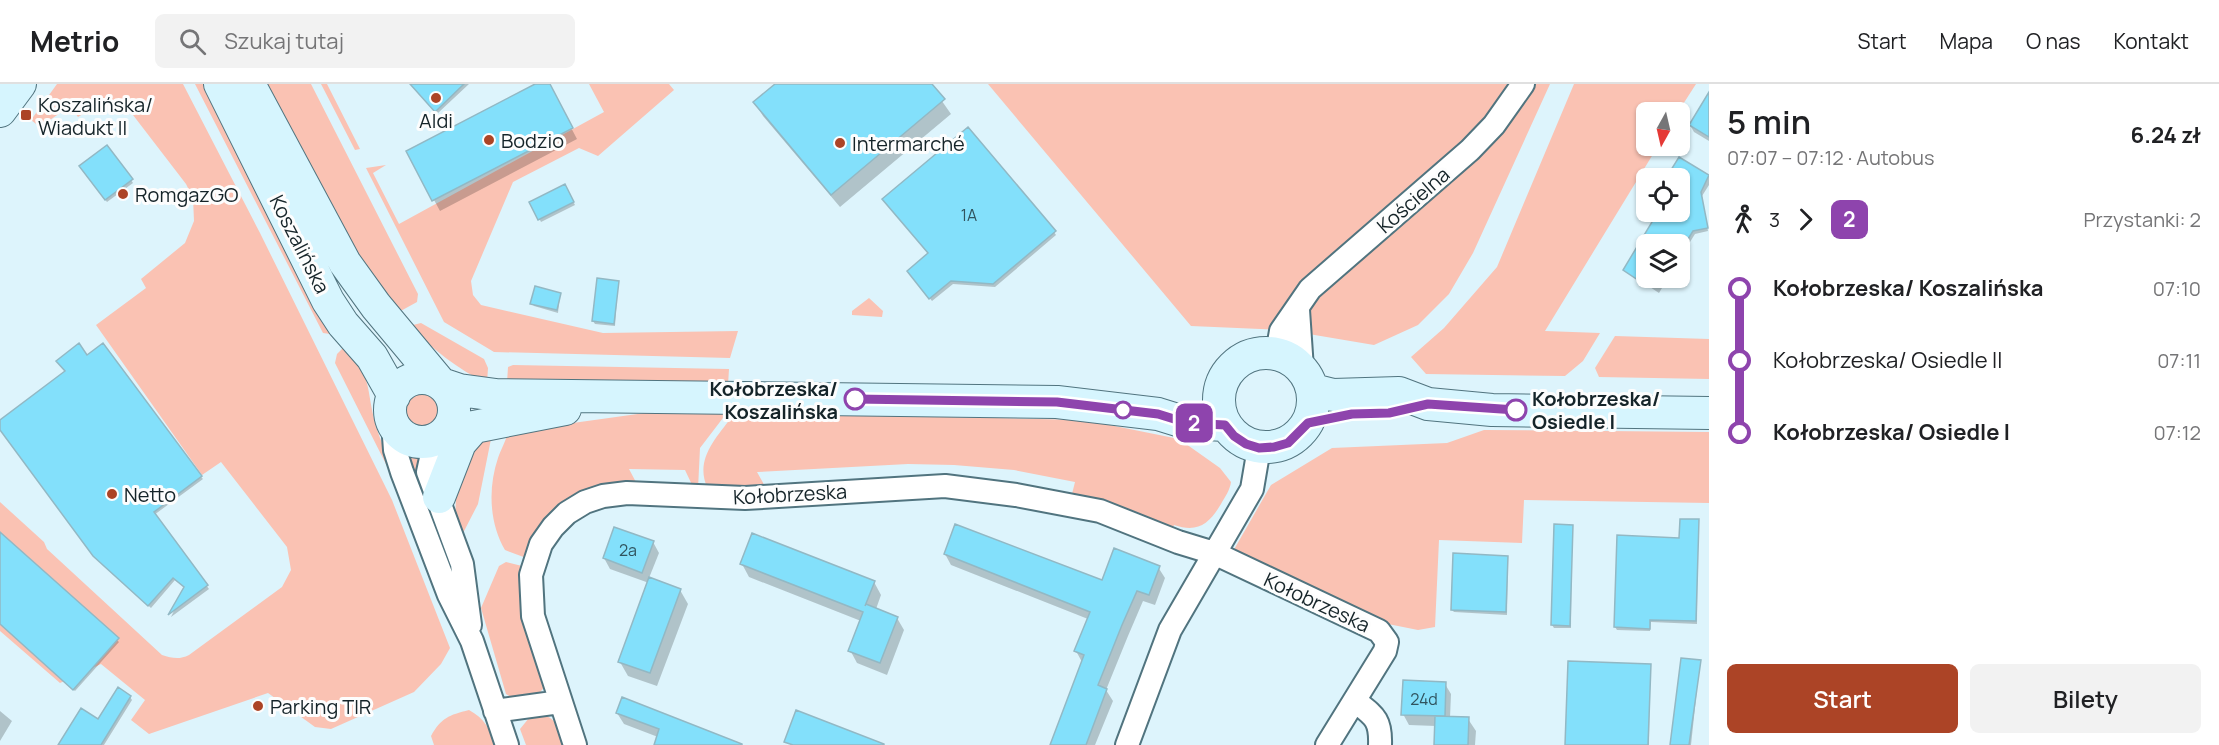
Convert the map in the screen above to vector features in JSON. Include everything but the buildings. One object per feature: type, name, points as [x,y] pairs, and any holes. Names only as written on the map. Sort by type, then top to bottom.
[{"type":"main road","points":[[0,111],[20,84]]},
{"type":"main road","name":"Koszalińska","points":[[220,84],[328,302],[343,324],[372,357],[393,410]]},
{"type":"main road","name":"Koszalińska","points":[[249,84],[345,263],[376,306],[441,384]]},
{"type":"main road","points":[[1297,371],[1314,407],[1308,423],[1288,443],[1259,448],[1234,436],[1225,425],[1219,409],[1219,392],[1223,380],[1237,363],[1263,353],[1297,371],[1333,395],[1399,393],[1428,404],[1492,410],[1709,413]]},
{"type":"main road","points":[[636,395],[453,431],[416,442],[399,432],[393,410],[406,382],[423,378],[459,390],[496,395],[636,395],[1057,402],[1158,414],[1187,423],[1225,425]]},
{"type":"main road","points":[[439,497],[460,443],[453,431],[453,401],[441,384]]},
{"type":"main road","points":[[1158,414],[1219,392]]},
{"type":"main road","points":[[1308,423],[1352,414],[1389,413],[1428,404]]},
{"type":"street","name":"Kościelna","points":[[1297,371],[1298,310],[1310,289],[1470,150],[1494,125],[1522,84]]},
{"type":"street","name":"Koszalińska","points":[[393,410],[395,450],[402,472],[449,595],[472,641],[507,745]]},
{"type":"street","name":"Koszalińska","points":[[453,431],[428,472],[462,564],[472,641]]},
{"type":"street","points":[[1127,745],[1170,630],[1252,489],[1259,448]]},
{"type":"street","name":"Kołobrzeska","points":[[575,745],[533,616],[531,575],[537,554],[553,527],[576,507],[603,496],[627,493],[745,498],[945,486],[1072,504],[1100,512],[1178,542],[1214,553],[1383,635],[1387,642],[1385,651],[1327,745]]},
{"type":"street","points":[[1355,701],[1377,719],[1381,731],[1380,745]]},
{"type":"street","points":[[495,711],[561,702]]},
{"type":"shaded area","points":[[57,84],[183,84],[260,233],[392,500],[450,648],[441,664],[414,692],[331,729],[315,727],[268,693],[149,734],[131,720],[145,700],[101,664],[60,683],[0,631],[0,502],[44,542],[47,549],[162,655],[169,657],[179,658],[189,655],[282,587],[291,570],[287,547],[221,462],[202,475],[96,325],[146,288],[141,279],[185,243],[194,221],[193,198],[186,184],[133,115],[114,106],[104,106],[91,109],[78,117],[70,106],[40,127],[31,120]]},
{"type":"shaded area","points":[[195,84],[207,84],[334,332],[323,333]]},
{"type":"shaded area","points":[[262,84],[311,84],[418,294],[417,302],[397,313],[364,271]]},
{"type":"shaded area","points":[[321,84],[327,84],[360,149],[355,150]]},
{"type":"shaded area","points":[[589,84],[669,84],[674,90],[598,156],[579,148],[513,182],[471,281],[473,295],[481,305],[603,333],[738,331],[730,358],[494,352],[444,322],[366,168],[386,165],[373,173],[399,224],[604,112]]},
{"type":"shaded area","points":[[988,84],[1550,84],[1473,253],[1449,294],[1418,325],[1374,345],[1285,330],[1191,326]]},
{"type":"shaded area","points":[[1574,84],[1696,84],[1684,102],[1636,102],[1636,156],[1652,156],[1645,168],[1636,168],[1636,182],[1545,331],[1600,333],[1583,361],[1565,376],[1426,374],[1411,357],[1444,328],[1497,267]]},
{"type":"shaded area","points":[[869,298],[883,311],[882,317],[852,315],[852,311]]},
{"type":"shaded area","points":[[421,323],[484,359],[488,368],[487,383],[446,358],[409,326]]},
{"type":"shaded area","points":[[1615,336],[1709,339],[1709,379],[1599,377],[1595,368]]},
{"type":"shaded area","points":[[345,346],[365,376],[378,434],[402,486],[397,486],[335,363],[337,354]]},
{"type":"shaded area","points":[[513,365],[729,369],[728,385],[507,383],[508,367]]},
{"type":"shaded area","points":[[417,392],[436,395],[438,400],[438,414],[426,429],[411,422],[402,406],[409,395]]},
{"type":"shaded area","points":[[726,410],[726,414],[700,448],[698,489],[694,489],[685,470],[629,469],[638,486],[613,487],[529,559],[505,550],[493,517],[492,493],[495,469],[508,432],[652,412]]},
{"type":"shaded area","points":[[813,414],[1085,420],[1179,439],[1220,468],[1231,482],[1221,504],[1207,522],[1190,528],[1174,525],[1171,532],[1071,498],[1075,482],[1014,470],[908,464],[757,472],[767,490],[708,489],[704,479],[705,460],[713,442],[731,418]]},
{"type":"shaded area","points":[[1484,430],[1709,432],[1709,503],[1524,500],[1522,543],[1439,540],[1435,627],[1418,630],[1388,624],[1232,553],[1271,485],[1332,448],[1447,443]]},
{"type":"shaded area","points":[[486,431],[491,439],[478,504],[462,535],[455,525],[457,469]]},
{"type":"shaded area","points":[[404,446],[414,451],[428,452],[444,530],[433,533]]},
{"type":"shaded area","points":[[506,562],[526,567],[546,685],[537,696],[511,697],[506,694],[481,608],[499,566]]},
{"type":"shaded area","points":[[469,710],[486,724],[495,745],[434,745],[431,736],[442,721]]},
{"type":"shaded area","points":[[537,715],[553,720],[564,745],[526,745],[520,729],[529,718]]},
{"type":"bus line","name":"2","points":[[855,399],[1057,402],[1158,414],[1187,423],[1225,425],[1234,436],[1246,444],[1259,448],[1288,443],[1299,435],[1308,423],[1352,414],[1389,413],[1428,404],[1516,410]]},
{"type":"place","name":"Aldi","points":[[436,98]]},
{"type":"place","name":"Koszalińska/ Wiadukt II","points":[[26,115]]},
{"type":"place","name":"Bodzio","points":[[489,140]]},
{"type":"place","name":"Intermarché","points":[[840,143]]},
{"type":"place","name":"RomgazGO","points":[[123,194]]},
{"type":"place","name":"Kołobrzeska/ Koszalińska","points":[[855,399]]},
{"type":"place","name":"Kołobrzeska/ Osiedle I","points":[[1516,410]]},
{"type":"place","name":"Netto","points":[[112,494]]},
{"type":"place","name":"Parking TIR","points":[[258,706]]}]
